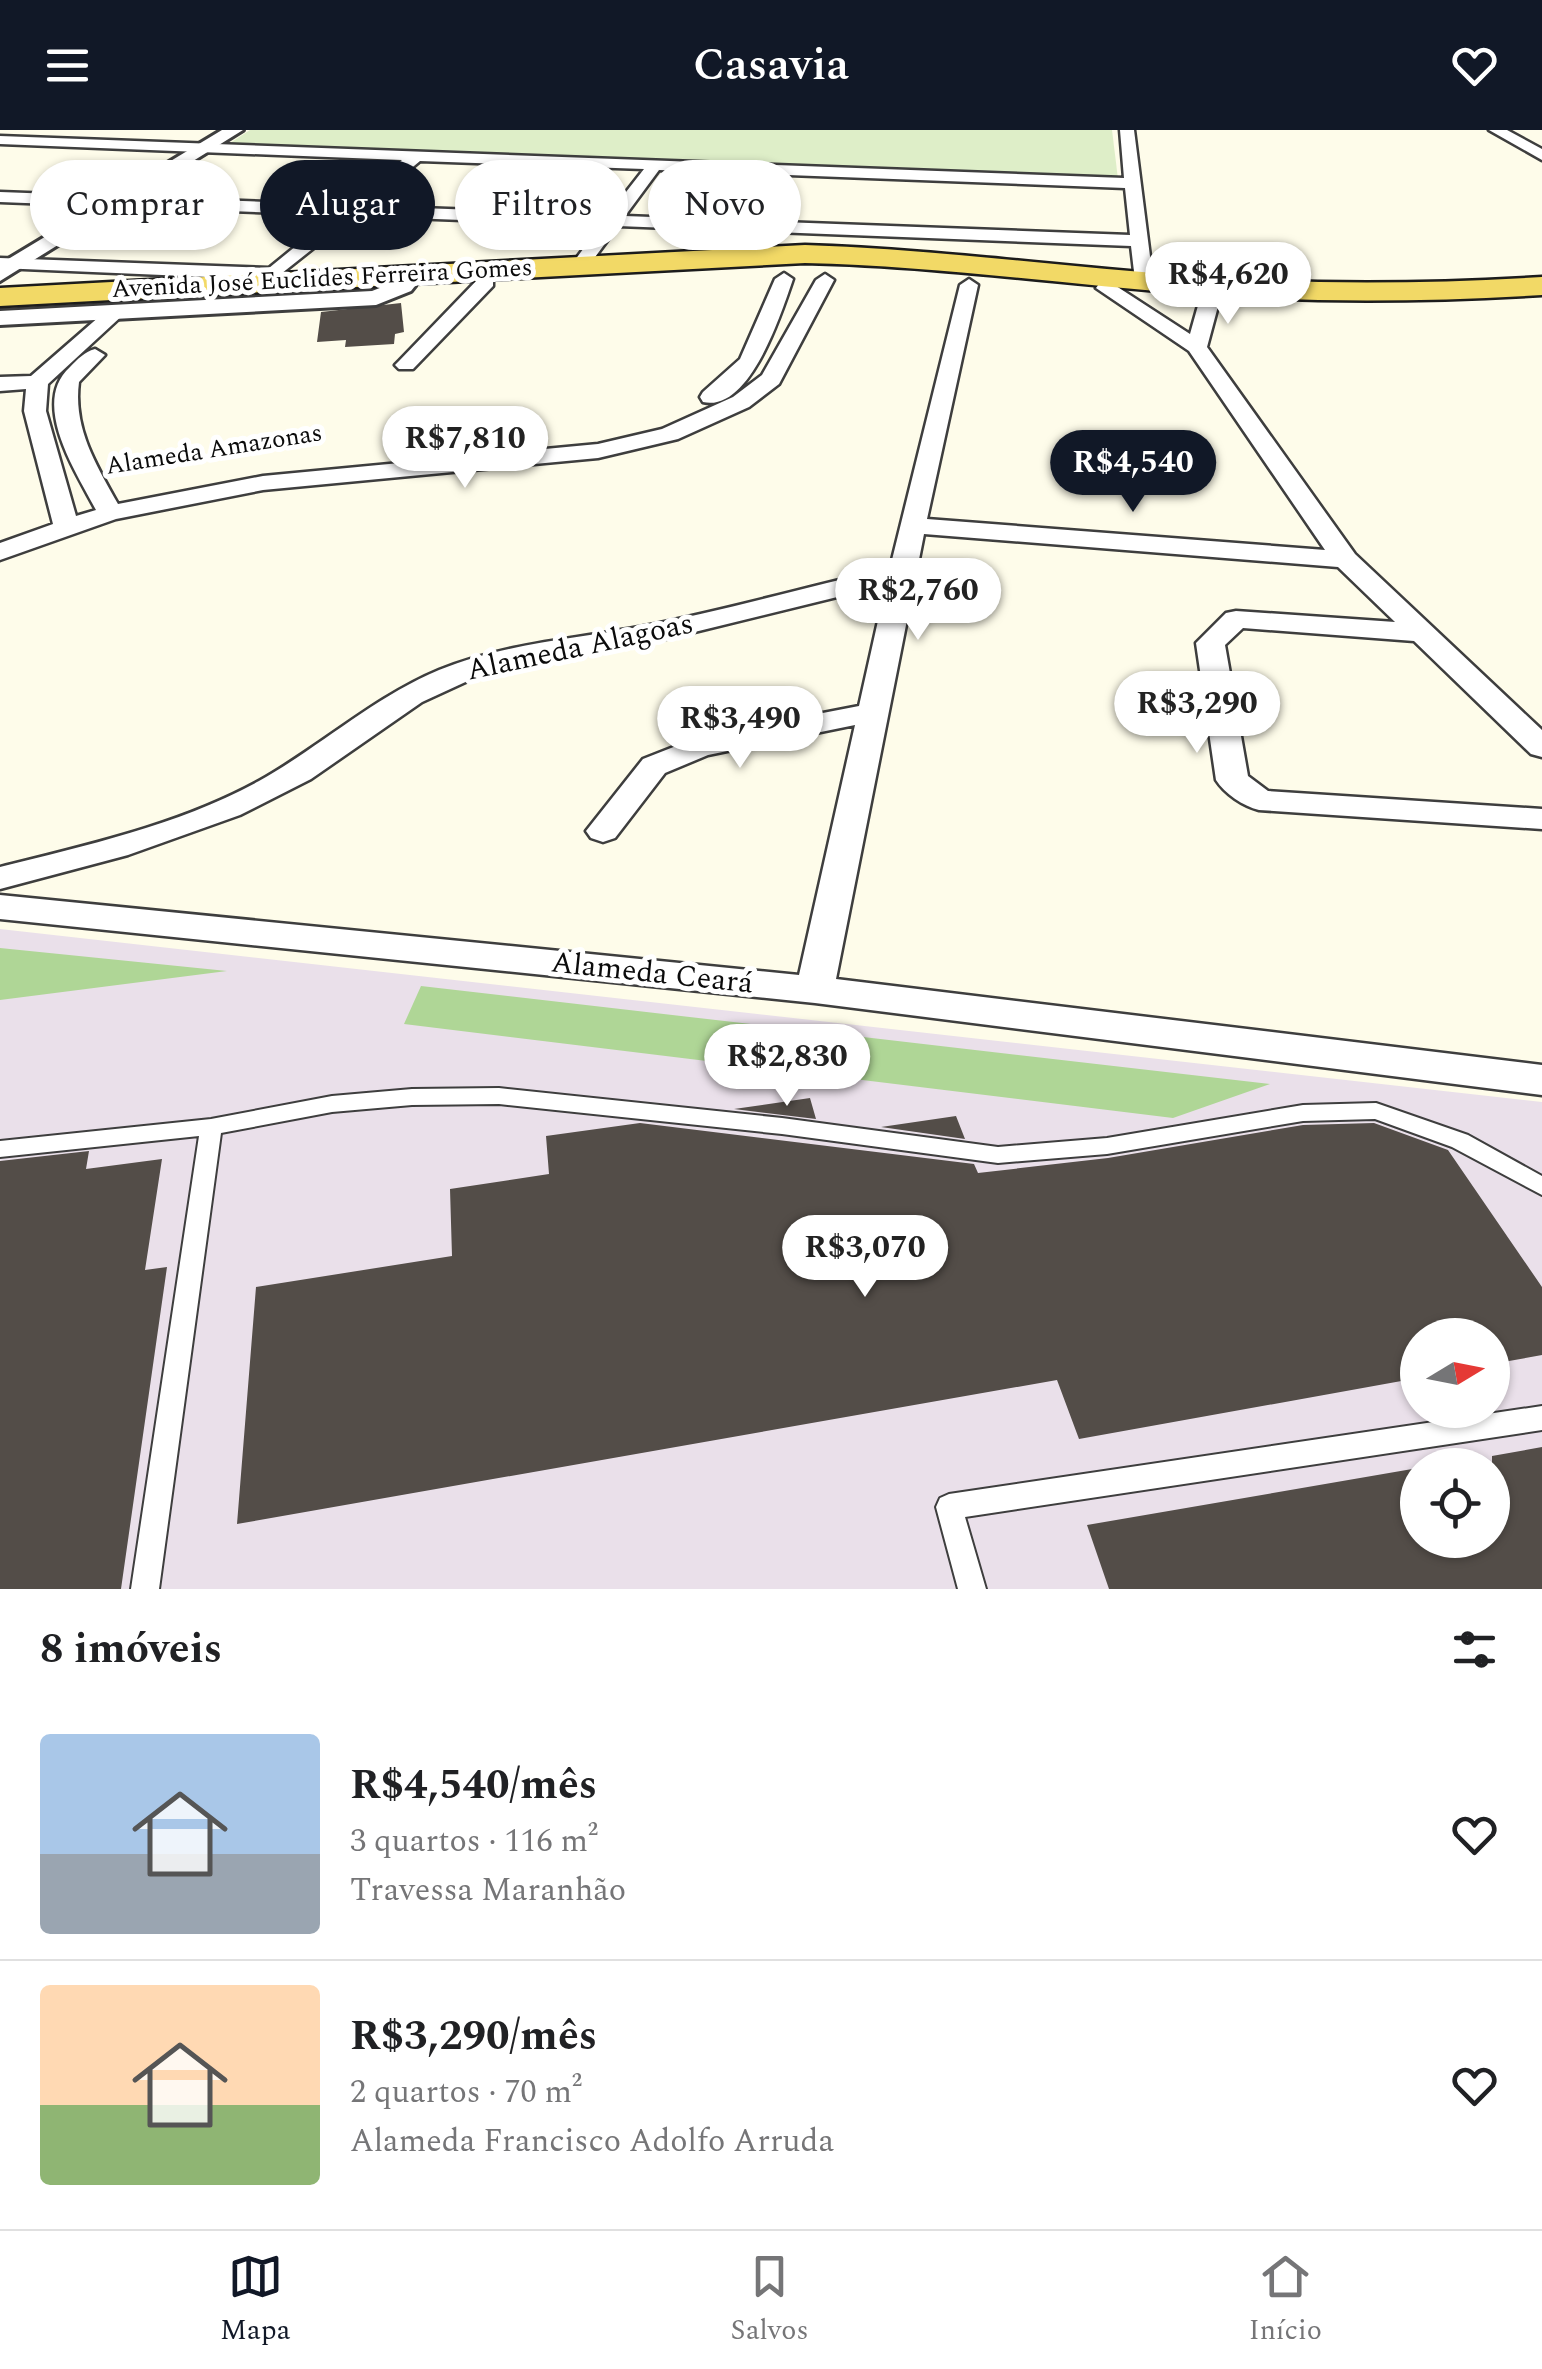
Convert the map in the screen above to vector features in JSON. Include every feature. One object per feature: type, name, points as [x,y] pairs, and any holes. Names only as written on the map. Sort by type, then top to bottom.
[{"type":"main road","name":"Avenida José Euclides Ferreira Gomes","points":[[2,310],[268,279],[805,254],[881,256],[969,285],[1388,303],[1542,301]]},
{"type":"main road","name":"Avenida José Euclides Ferreira Gomes","points":[[2,310],[637,275],[825,280],[881,256]]},
{"type":"main road","name":"Avenida José Euclides Ferreira Gomes","points":[[932,271],[1344,291],[1542,286]]},
{"type":"street","points":[[4,142],[32,130]]},
{"type":"street","points":[[158,160],[181,146],[234,130]]},
{"type":"street","points":[[1127,130],[1144,280]]},
{"type":"street","points":[[1496,130],[1542,155]]},
{"type":"street","points":[[178,160],[209,138],[415,157],[648,166]]},
{"type":"street","points":[[4,142],[181,146]]},
{"type":"street","points":[[411,160],[415,157]]},
{"type":"street","points":[[801,171],[1132,183]]},
{"type":"street","points":[[628,201],[648,174]]},
{"type":"street","points":[[0,197],[30,198]]},
{"type":"street","points":[[628,223],[881,256],[1138,240]]},
{"type":"street","points":[[4,265],[30,246]]},
{"type":"street","points":[[4,265],[31,250]]},
{"type":"street","points":[[4,265],[268,279],[302,250]]},
{"type":"street","points":[[580,264],[591,250]]},
{"type":"street","name":"Alameda Amazonas","points":[[708,408],[753,360],[784,279]]},
{"type":"street","name":"Alameda Amazonas","points":[[0,529],[64,517],[105,504],[478,454],[624,446],[670,434],[708,408],[772,378],[825,280]]},
{"type":"street","points":[[406,365],[486,282]]},
{"type":"street","points":[[814,990],[902,573],[969,285]]},
{"type":"street","points":[[2,310],[145,312],[376,298],[403,286]]},
{"type":"street","points":[[1106,288],[1197,346],[1346,560],[1542,746]]},
{"type":"street","points":[[1197,346],[1211,295]]},
{"type":"street","points":[[105,504],[71,436],[66,408],[68,380],[145,312]]},
{"type":"street","points":[[0,384],[37,382],[115,313]]},
{"type":"street","points":[[744,370],[772,378]]},
{"type":"street","points":[[37,382],[34,411],[64,517]]},
{"type":"street","name":"Alameda Amazonas","points":[[0,552],[64,517]]},
{"type":"street","points":[[916,526],[1346,560]]},
{"type":"street","name":"Alameda Alagoas","points":[[0,878],[147,837],[263,792],[300,772],[408,697],[491,661],[639,635],[902,573]]},
{"type":"street","points":[[1423,633],[1236,619],[1210,642],[1232,780],[1259,800],[1542,820]]},
{"type":"street","points":[[603,832],[654,766],[699,747],[875,712]]},
{"type":"street","name":"Alameda Ceará","points":[[0,906],[814,990],[1542,1080]]},
{"type":"lane","points":[[0,1149],[211,1127],[332,1104],[412,1097],[499,1096],[782,1126],[998,1155],[1107,1146],[1303,1113],[1376,1111],[1460,1141],[1542,1186]]},
{"type":"lane","points":[[145,1589],[211,1127]]},
{"type":"lane","points":[[972,1589],[949,1507],[1542,1418]]},
{"type":"shaded area","points":[[0,929],[1542,1102],[1542,1589],[0,1589]]},
{"type":"green space","points":[[250,130],[1112,130],[1118,179],[801,167],[801,160],[648,161],[227,145]]},
{"type":"green space","points":[[0,948],[227,971],[0,1000]]},
{"type":"green space","points":[[421,986],[1270,1084],[1173,1118],[404,1024]]},
{"type":"building","points":[[401,303],[404,332],[395,334],[394,344],[345,347],[346,340],[317,342],[321,312]]},
{"type":"building","points":[[810,1098],[816,1119],[734,1109]]},
{"type":"building","points":[[956,1116],[965,1139],[881,1127]]},
{"type":"building","points":[[640,1123],[974,1164],[978,1173],[1108,1158],[1303,1125],[1374,1123],[1448,1150],[1542,1287],[1542,1355],[1510,1361],[1510,1318],[1400,1318],[1400,1381],[1079,1439],[1057,1380],[237,1524],[256,1287],[452,1256],[450,1189],[549,1174],[546,1136]]},
{"type":"building","points":[[89,1151],[86,1169],[162,1159],[145,1270],[167,1267],[121,1589],[0,1589],[0,1161]]},
{"type":"building","points":[[1542,1447],[1542,1589],[1109,1589],[1087,1525],[1400,1471],[1400,1558],[1510,1558],[1510,1453]]}]
